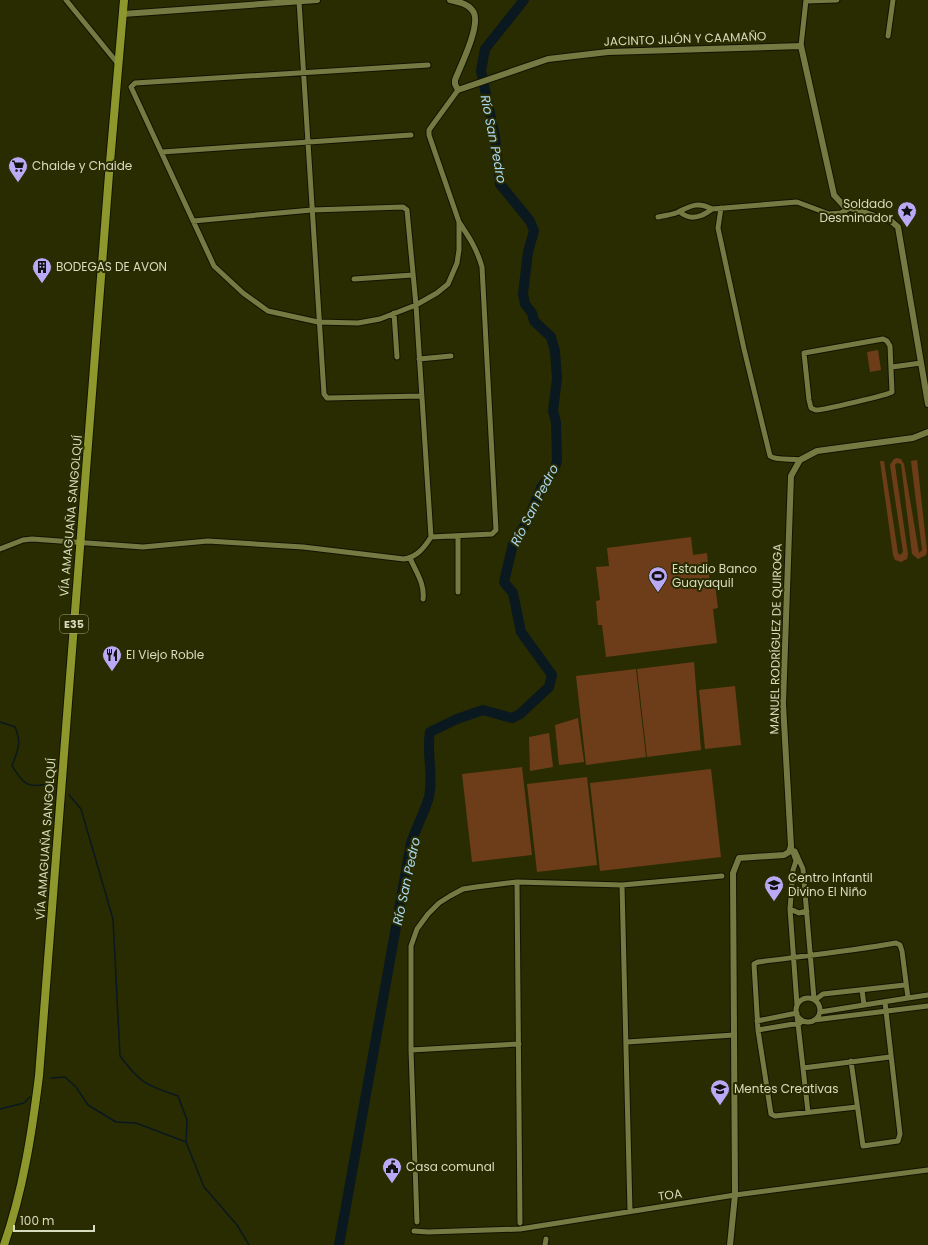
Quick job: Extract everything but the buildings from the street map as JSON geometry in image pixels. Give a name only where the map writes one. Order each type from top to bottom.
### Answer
[{"type":"highway","name":"VÍA AMAGUAÑA SANGOLQUÍ","points":[[4,1245],[10,1227],[23,1171],[39,1076],[109,174],[120,66],[124,0]]},
{"type":"street","points":[[66,0],[120,66]]},
{"type":"street","points":[[123,14],[317,0]]},
{"type":"street","points":[[431,537],[492,534],[496,530],[482,267],[479,254],[459,222],[429,135],[429,130],[461,89],[455,84],[455,80],[476,24],[474,12],[464,4],[450,0]]},
{"type":"street","points":[[837,0],[806,1],[801,46],[832,191],[839,202],[850,208],[892,221],[898,227],[928,404]]},
{"type":"street","points":[[888,36],[893,0]]},
{"type":"street","points":[[298,1],[304,72],[318,322],[325,396],[327,398],[422,396]]},
{"type":"street","name":"JACINTO JIJÓN Y CAAMAÑO","points":[[461,89],[548,59],[608,52],[801,46]]},
{"type":"street","points":[[428,65],[135,83],[132,84],[131,90],[162,152],[192,221],[214,266],[243,293],[268,311],[275,314],[318,322],[358,323],[380,319],[416,305],[437,293],[448,284],[454,273],[459,250],[459,222]]},
{"type":"street","points":[[162,152],[411,135]]},
{"type":"street","points":[[680,212],[685,216],[692,218],[712,209],[797,202],[829,214],[841,213],[850,208]]},
{"type":"street","points":[[658,217],[680,212],[685,207],[700,204],[712,209]]},
{"type":"street","points":[[0,549],[23,540],[143,547],[208,541],[292,546],[404,559],[410,558],[426,546],[431,537],[414,275],[409,215],[407,210],[403,207],[312,210],[192,221]]},
{"type":"street","points":[[721,208],[718,228],[744,349],[770,456],[775,459],[791,458],[800,460],[817,451],[913,438],[928,432]]},
{"type":"street","points":[[354,279],[414,275]]},
{"type":"street","points":[[394,313],[397,357]]},
{"type":"street","points":[[883,339],[887,341],[890,346],[892,367],[892,392],[890,394],[826,409],[817,410],[811,408],[808,400],[803,356],[806,351],[883,339]]},
{"type":"street","points":[[420,358],[451,356]]},
{"type":"street","points":[[892,367],[921,363]]},
{"type":"street","name":"MANUEL RODRÍGUEZ DE QUIROGA","points":[[791,846],[783,704],[791,476],[800,460]]},
{"type":"street","points":[[458,536],[458,592]]},
{"type":"street","points":[[410,558],[422,584],[424,592],[423,599]]},
{"type":"street","points":[[791,846],[796,861],[793,870],[790,909],[792,956],[808,1112]]},
{"type":"street","points":[[791,846],[800,859],[803,869],[815,1000],[819,1006],[820,1012]]},
{"type":"street","points":[[730,1245],[735,1195],[733,873],[734,867],[739,858],[784,855],[789,852],[791,846]]},
{"type":"street","points":[[416,1222],[411,1050],[411,946],[417,929],[438,903],[463,889],[517,882],[622,885],[722,876]]},
{"type":"street","points":[[517,882],[520,1223]]},
{"type":"street","points":[[622,885],[630,1211]]},
{"type":"street","points":[[790,909],[799,913],[807,911]]},
{"type":"street","points":[[857,1107],[775,1116],[771,1114],[758,1030],[754,964],[792,956],[811,956],[896,943],[899,944],[908,998]]},
{"type":"street","points":[[797,1006],[804,999],[815,1000],[823,994],[905,985]]},
{"type":"street","points":[[862,990],[864,1005]]},
{"type":"street","points":[[814,1020],[820,1012],[928,995]]},
{"type":"street","points":[[920,996],[921,1007]]},
{"type":"street","points":[[852,1061],[863,1146],[898,1141],[900,1134],[884,1002]]},
{"type":"street","points":[[758,1030],[798,1024],[806,1021],[928,1006]]},
{"type":"street","points":[[757,1020],[797,1014],[806,1021]]},
{"type":"street","points":[[627,1042],[734,1035]]},
{"type":"street","points":[[411,1050],[519,1044]]},
{"type":"street","points":[[803,1068],[890,1057]]},
{"type":"street","name":"TOA","points":[[414,1230],[428,1232],[520,1229],[735,1195],[928,1170]]},
{"type":"street","points":[[545,1245],[546,1239]]},
{"type":"shaded area","points":[[878,350],[881,370],[870,372],[867,352]]},
{"type":"shaded area","points":[[896,458],[901,459],[904,464],[919,553],[922,550],[911,461],[917,460],[927,551],[926,555],[918,559],[912,554],[901,464],[897,463],[895,465],[908,554],[907,559],[901,562],[895,560],[893,555],[880,461],[884,461],[898,553],[900,555],[903,552],[890,465]]},
{"type":"shaded area","name":"Estadio Banco Guayaquil","points":[[691,537],[693,555],[707,553],[710,584],[715,584],[718,608],[713,609],[717,643],[606,657],[602,625],[598,625],[596,601],[600,600],[596,567],[609,566],[607,548]]},
{"type":"shaded area","points":[[694,662],[701,750],[647,757],[637,669]]},
{"type":"shaded area","points":[[636,669],[646,757],[586,765],[576,676]]},
{"type":"shaded area","points":[[735,686],[741,745],[705,749],[699,690]]},
{"type":"shaded area","points":[[578,718],[584,762],[559,765],[555,725]]},
{"type":"shaded area","points":[[549,733],[553,767],[530,771],[529,737]]},
{"type":"shaded area","points":[[522,767],[532,855],[472,862],[462,774]]},
{"type":"shaded area","points":[[711,769],[721,857],[600,871],[590,783]]},
{"type":"shaded area","points":[[587,777],[597,865],[537,872],[527,784]]},
{"type":"waterway","name":"Río San Pedro","points":[[339,1245],[411,843],[429,797],[431,781],[429,748],[430,732],[457,719],[483,710],[512,718],[520,714],[549,687],[552,675],[521,632],[513,593],[504,582],[513,544],[528,520],[541,488],[554,470],[557,461],[556,422],[553,411],[557,379],[555,351],[551,337],[534,321],[532,313],[525,304],[523,294],[528,252],[534,231],[530,221],[500,184],[495,137],[481,71],[485,49],[524,0]]},
{"type":"waterway","points":[[0,722],[15,727],[19,742],[12,766],[20,778],[27,784],[37,786],[51,783]]},
{"type":"waterway","points":[[69,795],[81,809],[113,919],[120,1056],[133,1073],[139,1078],[151,1086],[178,1096],[187,1120],[186,1142],[204,1187],[237,1225],[249,1245]]},
{"type":"waterway","points":[[51,1078],[65,1077],[76,1087],[88,1105],[116,1122],[136,1123],[186,1142]]},
{"type":"waterway","points":[[0,1109],[24,1103],[30,1097]]},
{"type":"place","name":"Chaide y Chaide","points":[[18,183]]},
{"type":"place","name":"Soldado Desminador","points":[[907,228]]},
{"type":"place","name":"BODEGAS DE AVON","points":[[42,284]]},
{"type":"place","name":"Estadio Banco Guayaquil","points":[[658,593]]},
{"type":"place","name":"El Viejo Roble","points":[[112,672]]},
{"type":"place","name":"Centro Infantil Divino El Niño","points":[[774,902]]},
{"type":"place","name":"Mentes Creativas","points":[[720,1106]]},
{"type":"place","name":"Casa comunal","points":[[392,1184]]}]
